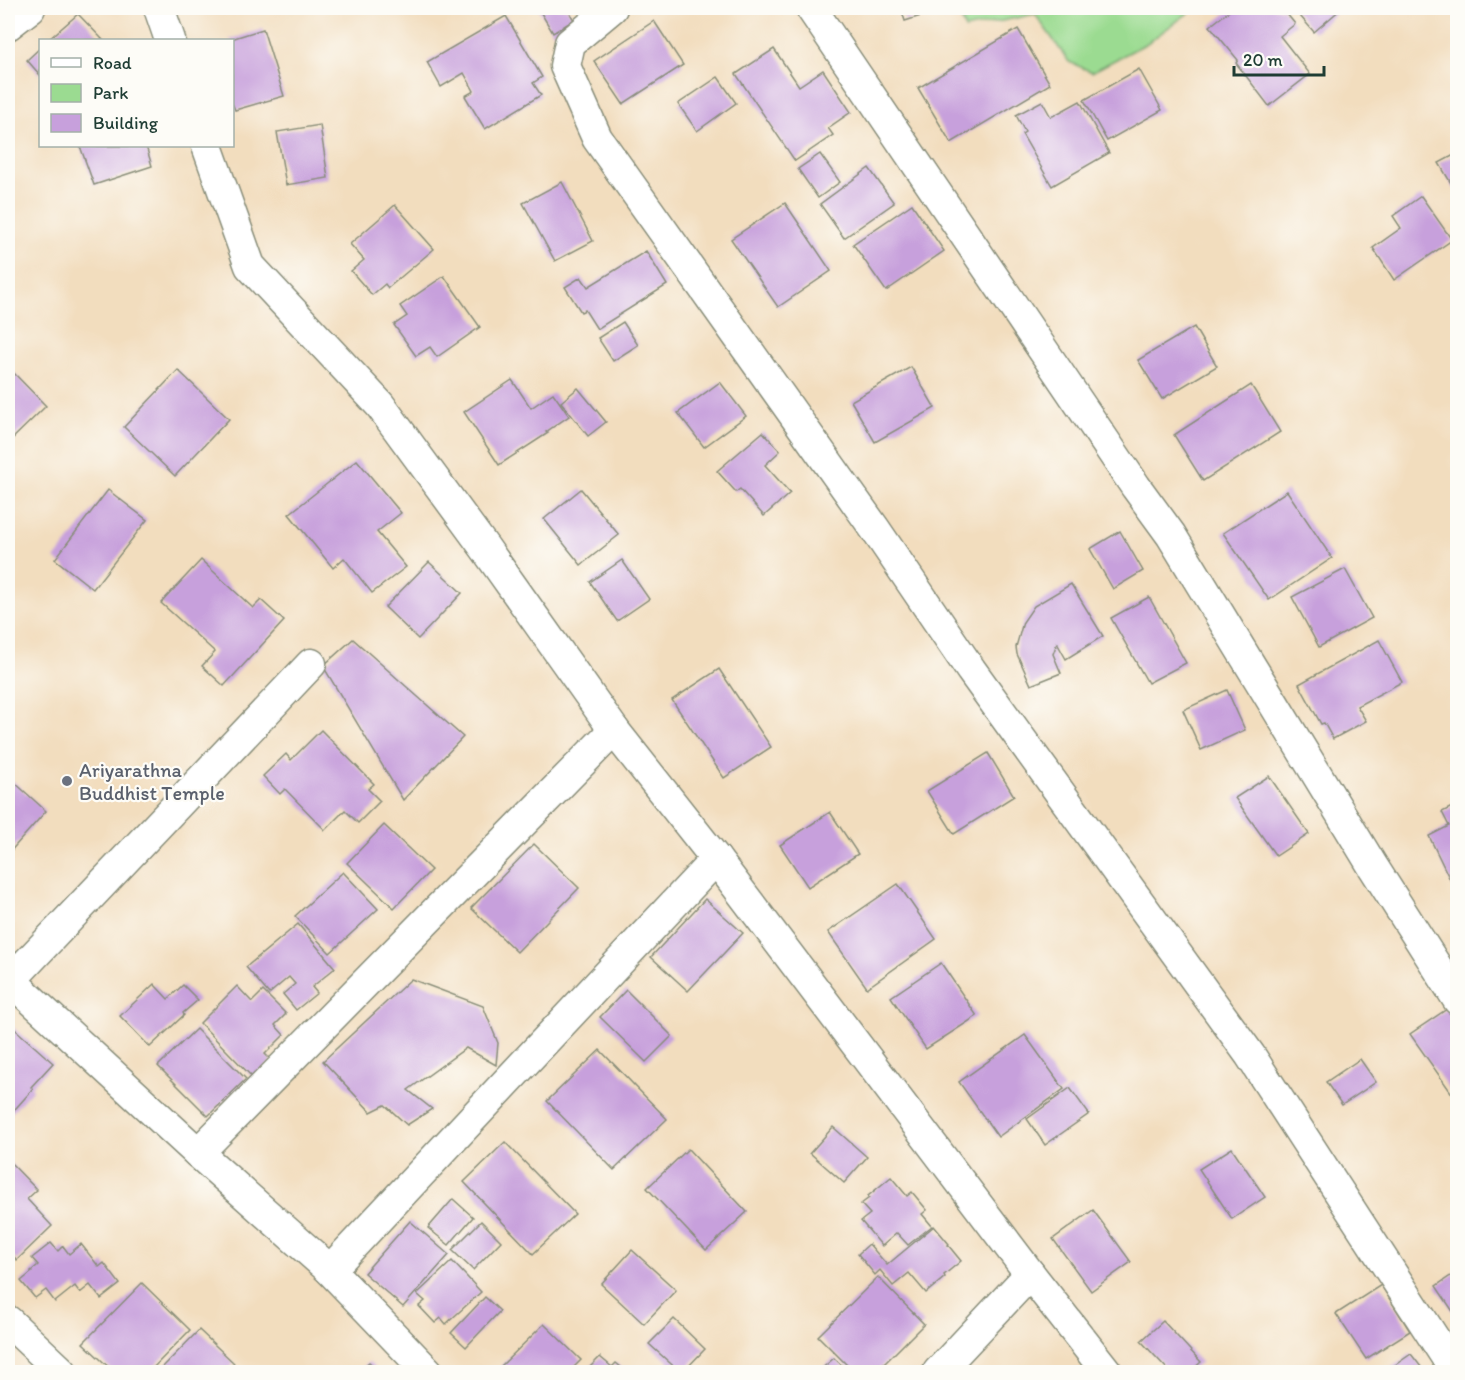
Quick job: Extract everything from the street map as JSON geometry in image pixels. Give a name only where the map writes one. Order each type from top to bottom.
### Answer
[{"type":"street","points":[[8,25],[30,8]]},
{"type":"street","points":[[159,8],[170,39]]},
{"type":"street","points":[[612,8],[570,43],[566,66],[597,138],[978,679],[1250,1055],[1456,1372]]},
{"type":"street","points":[[811,8],[1136,487],[1171,535],[1372,865],[1458,1000]]},
{"type":"street","points":[[207,147],[250,266],[380,405],[614,730],[716,859],[1030,1274],[1107,1372]]},
{"type":"street","points":[[311,664],[9,980],[330,1270],[428,1372]]},
{"type":"street","points":[[198,1153],[614,730]]},
{"type":"street","points":[[330,1270],[716,859]]},
{"type":"street","points":[[938,1372],[1030,1274]]},
{"type":"street","points":[[8,1321],[62,1372]]},
{"type":"green space","points":[[957,8],[1195,8],[1147,43],[1092,72],[1069,62],[1035,14],[965,29]]},
{"type":"building","points":[[538,8],[567,8],[574,20],[553,33]]},
{"type":"building","points":[[901,8],[922,8],[924,15],[905,21]]},
{"type":"building","points":[[1233,8],[1282,8],[1295,24],[1280,36],[1310,74],[1269,106],[1236,63],[1238,60],[1210,26]]},
{"type":"building","points":[[1293,8],[1342,8],[1314,32]]},
{"type":"building","points":[[78,14],[102,39],[49,39]]},
{"type":"building","points":[[506,16],[542,77],[533,83],[541,95],[485,129],[465,96],[474,91],[464,73],[441,87],[427,62]]},
{"type":"building","points":[[654,21],[683,65],[623,104],[594,61]]},
{"type":"building","points":[[263,29],[284,96],[235,110],[234,39],[231,39]]},
{"type":"building","points":[[1018,29],[1050,84],[951,143],[918,88]]},
{"type":"building","points":[[39,49],[39,74],[27,60]]},
{"type":"building","points":[[774,49],[799,86],[823,70],[851,112],[828,128],[833,135],[795,161],[736,74]]},
{"type":"building","points":[[1139,69],[1162,110],[1107,141],[1084,100]]},
{"type":"building","points":[[718,77],[736,103],[697,131],[678,104]]},
{"type":"building","points":[[1042,101],[1051,117],[1080,101],[1109,153],[1052,186],[1022,134],[1025,132],[1016,115]]},
{"type":"building","points":[[320,125],[328,178],[286,185],[277,132]]},
{"type":"building","points":[[80,147],[146,147],[152,166],[94,185]]},
{"type":"building","points":[[1458,153],[1458,195],[1439,163]]},
{"type":"building","points":[[820,154],[840,182],[818,198],[798,169]]},
{"type":"building","points":[[869,168],[894,203],[844,238],[820,204]]},
{"type":"building","points":[[562,182],[593,241],[555,261],[523,203]]},
{"type":"building","points":[[1421,196],[1452,240],[1394,280],[1373,248],[1401,228],[1393,216]]},
{"type":"building","points":[[785,203],[831,271],[778,307],[731,239]]},
{"type":"building","points":[[912,204],[944,251],[886,291],[853,244]]},
{"type":"building","points":[[395,205],[434,249],[388,288],[385,284],[372,295],[351,271],[364,260],[350,244]]},
{"type":"building","points":[[646,251],[667,285],[597,329],[585,310],[581,312],[565,287],[581,277],[588,287]]},
{"type":"building","points":[[444,276],[480,327],[437,357],[430,347],[416,356],[394,325],[407,316],[400,306]]},
{"type":"building","points":[[623,322],[638,345],[613,361],[598,338]]},
{"type":"building","points":[[1194,327],[1217,366],[1162,399],[1138,360]]},
{"type":"building","points":[[911,367],[935,408],[875,442],[851,401]]},
{"type":"building","points":[[8,369],[46,406],[8,443]]},
{"type":"building","points":[[178,370],[229,419],[175,476],[124,427]]},
{"type":"building","points":[[512,380],[531,408],[553,393],[569,416],[546,432],[548,433],[499,465],[464,412]]},
{"type":"building","points":[[720,382],[746,416],[704,447],[678,413]]},
{"type":"building","points":[[1251,385],[1280,432],[1203,481],[1174,435]]},
{"type":"building","points":[[578,388],[606,422],[588,436],[561,402]]},
{"type":"building","points":[[763,432],[780,451],[765,465],[790,493],[764,516],[740,489],[736,492],[717,471]]},
{"type":"building","points":[[357,460],[401,513],[377,532],[406,567],[372,593],[344,558],[333,568],[289,514]]},
{"type":"building","points":[[581,489],[619,535],[581,565],[544,519]]},
{"type":"building","points":[[108,490],[147,520],[93,589],[55,559]]},
{"type":"building","points":[[1287,491],[1332,558],[1269,600],[1223,533]]},
{"type":"building","points":[[1120,531],[1143,571],[1113,589],[1090,549]]},
{"type":"building","points":[[201,560],[253,608],[261,600],[284,621],[224,686],[202,666],[215,652],[161,603]]},
{"type":"building","points":[[622,560],[649,599],[617,621],[590,582]]},
{"type":"building","points":[[429,562],[462,593],[418,639],[385,607]]},
{"type":"building","points":[[1345,569],[1372,618],[1319,647],[1292,597]]},
{"type":"building","points":[[1071,584],[1103,636],[1066,659],[1057,643],[1053,654],[1061,673],[1031,685],[1016,647],[1023,622],[1034,606]]},
{"type":"building","points":[[1149,597],[1186,663],[1148,683],[1111,618]]},
{"type":"building","points":[[353,639],[463,737],[403,800],[323,666]]},
{"type":"building","points":[[1379,640],[1402,682],[1357,706],[1366,721],[1333,739],[1324,723],[1321,724],[1299,684]]},
{"type":"building","points":[[719,669],[771,747],[724,778],[672,700]]},
{"type":"building","points":[[1227,690],[1245,730],[1201,750],[1183,710]]},
{"type":"building","points":[[321,730],[374,784],[368,789],[380,801],[358,823],[345,810],[325,830],[285,789],[280,794],[263,776],[286,754],[291,760]]},
{"type":"building","points":[[988,753],[1014,796],[954,834],[927,791]]},
{"type":"building","points":[[1269,776],[1309,834],[1276,856],[1235,798]]},
{"type":"building","points":[[13,781],[46,811],[8,854],[8,788]]},
{"type":"building","points":[[1458,804],[1458,888],[1455,890],[1429,836],[1449,826],[1442,812]]},
{"type":"building","points":[[830,812],[858,854],[808,887],[780,845]]},
{"type":"building","points":[[384,825],[431,870],[394,908],[347,863]]},
{"type":"building","points":[[534,844],[579,888],[517,952],[471,908]]},
{"type":"building","points":[[343,872],[378,909],[330,953],[295,916]]},
{"type":"building","points":[[898,884],[936,939],[867,988],[828,932]]},
{"type":"building","points":[[705,899],[743,933],[688,991],[651,957]]},
{"type":"building","points":[[298,924],[335,968],[312,987],[317,993],[296,1010],[283,994],[295,984],[289,977],[269,994],[246,967]]},
{"type":"building","points":[[941,963],[977,1016],[926,1049],[891,997]]},
{"type":"building","points":[[411,979],[483,1006],[498,1043],[496,1065],[466,1048],[408,1090],[432,1109],[407,1125],[385,1105],[371,1112],[323,1061]]},
{"type":"building","points":[[154,984],[168,999],[183,985],[198,1000],[150,1047],[120,1016]]},
{"type":"building","points":[[237,986],[252,1002],[263,991],[286,1014],[275,1025],[284,1035],[265,1054],[272,1061],[254,1079],[200,1023]]},
{"type":"building","points":[[626,990],[672,1036],[646,1062],[600,1017]]},
{"type":"building","points":[[1450,1007],[1458,1017],[1458,1096],[1455,1098],[1410,1034]]},
{"type":"building","points":[[8,1023],[53,1063],[8,1117]]},
{"type":"building","points":[[196,1029],[246,1079],[208,1116],[158,1066]]},
{"type":"building","points":[[1025,1035],[1064,1089],[998,1137],[959,1082]]},
{"type":"building","points":[[600,1050],[667,1119],[614,1170],[547,1101]]},
{"type":"building","points":[[1360,1059],[1376,1082],[1342,1105],[1326,1082]]},
{"type":"building","points":[[1070,1088],[1089,1114],[1045,1145],[1027,1119]]},
{"type":"building","points":[[833,1127],[867,1157],[844,1183],[810,1153]]},
{"type":"building","points":[[505,1142],[575,1214],[533,1254],[464,1182]]},
{"type":"building","points":[[1232,1148],[1265,1197],[1232,1219],[1199,1169]]},
{"type":"building","points":[[688,1149],[747,1212],[706,1250],[647,1188]]},
{"type":"building","points":[[8,1160],[37,1190],[27,1199],[52,1226],[17,1260],[12,1255],[8,1259]]},
{"type":"building","points":[[891,1177],[907,1196],[912,1192],[927,1210],[922,1214],[932,1226],[908,1245],[897,1233],[882,1246],[861,1221],[870,1214],[861,1204]]},
{"type":"building","points":[[453,1199],[473,1217],[449,1245],[428,1228]]},
{"type":"building","points":[[1093,1210],[1131,1262],[1091,1291],[1053,1239]]},
{"type":"building","points":[[410,1221],[449,1255],[403,1307],[364,1273]]},
{"type":"building","points":[[481,1221],[501,1241],[473,1270],[452,1250]]},
{"type":"building","points":[[934,1226],[961,1261],[926,1293],[909,1273],[893,1286],[880,1270],[875,1275],[858,1254],[869,1244],[887,1265]]},
{"type":"building","points":[[51,1243],[58,1251],[63,1246],[69,1254],[81,1244],[99,1267],[104,1263],[120,1284],[101,1299],[90,1285],[80,1293],[75,1286],[55,1302],[46,1290],[35,1298],[21,1281],[38,1265],[32,1258]]},
{"type":"building","points":[[632,1250],[676,1290],[644,1324],[601,1284]]},
{"type":"building","points":[[452,1261],[481,1292],[446,1324],[441,1318],[435,1323],[419,1306],[425,1301],[417,1294]]},
{"type":"building","points":[[1458,1271],[1458,1319],[1436,1286]]},
{"type":"building","points":[[878,1277],[924,1324],[876,1372],[854,1372],[818,1336]]},
{"type":"building","points":[[142,1283],[190,1330],[149,1372],[114,1372],[83,1343]]},
{"type":"building","points":[[1381,1285],[1410,1331],[1366,1359],[1336,1314]]},
{"type":"building","points":[[485,1297],[500,1311],[466,1347],[451,1333]]},
{"type":"building","points":[[674,1319],[705,1349],[683,1372],[680,1372],[649,1344]]},
{"type":"building","points":[[1163,1321],[1201,1362],[1190,1372],[1170,1372],[1141,1341]]},
{"type":"building","points":[[544,1324],[581,1360],[569,1372],[507,1372],[501,1366]]},
{"type":"building","points":[[199,1330],[234,1363],[228,1370],[231,1372],[158,1372]]},
{"type":"building","points":[[1411,1354],[1425,1372],[1385,1372]]},
{"type":"building","points":[[600,1357],[612,1367],[616,1363],[627,1372],[585,1372]]},
{"type":"building","points":[[834,1358],[849,1372],[818,1372]]},
{"type":"building","points":[[369,1362],[380,1372],[358,1372]]},
{"type":"place","name":"Ariyarathna Buddhist Temple","points":[[67,781]]}]
